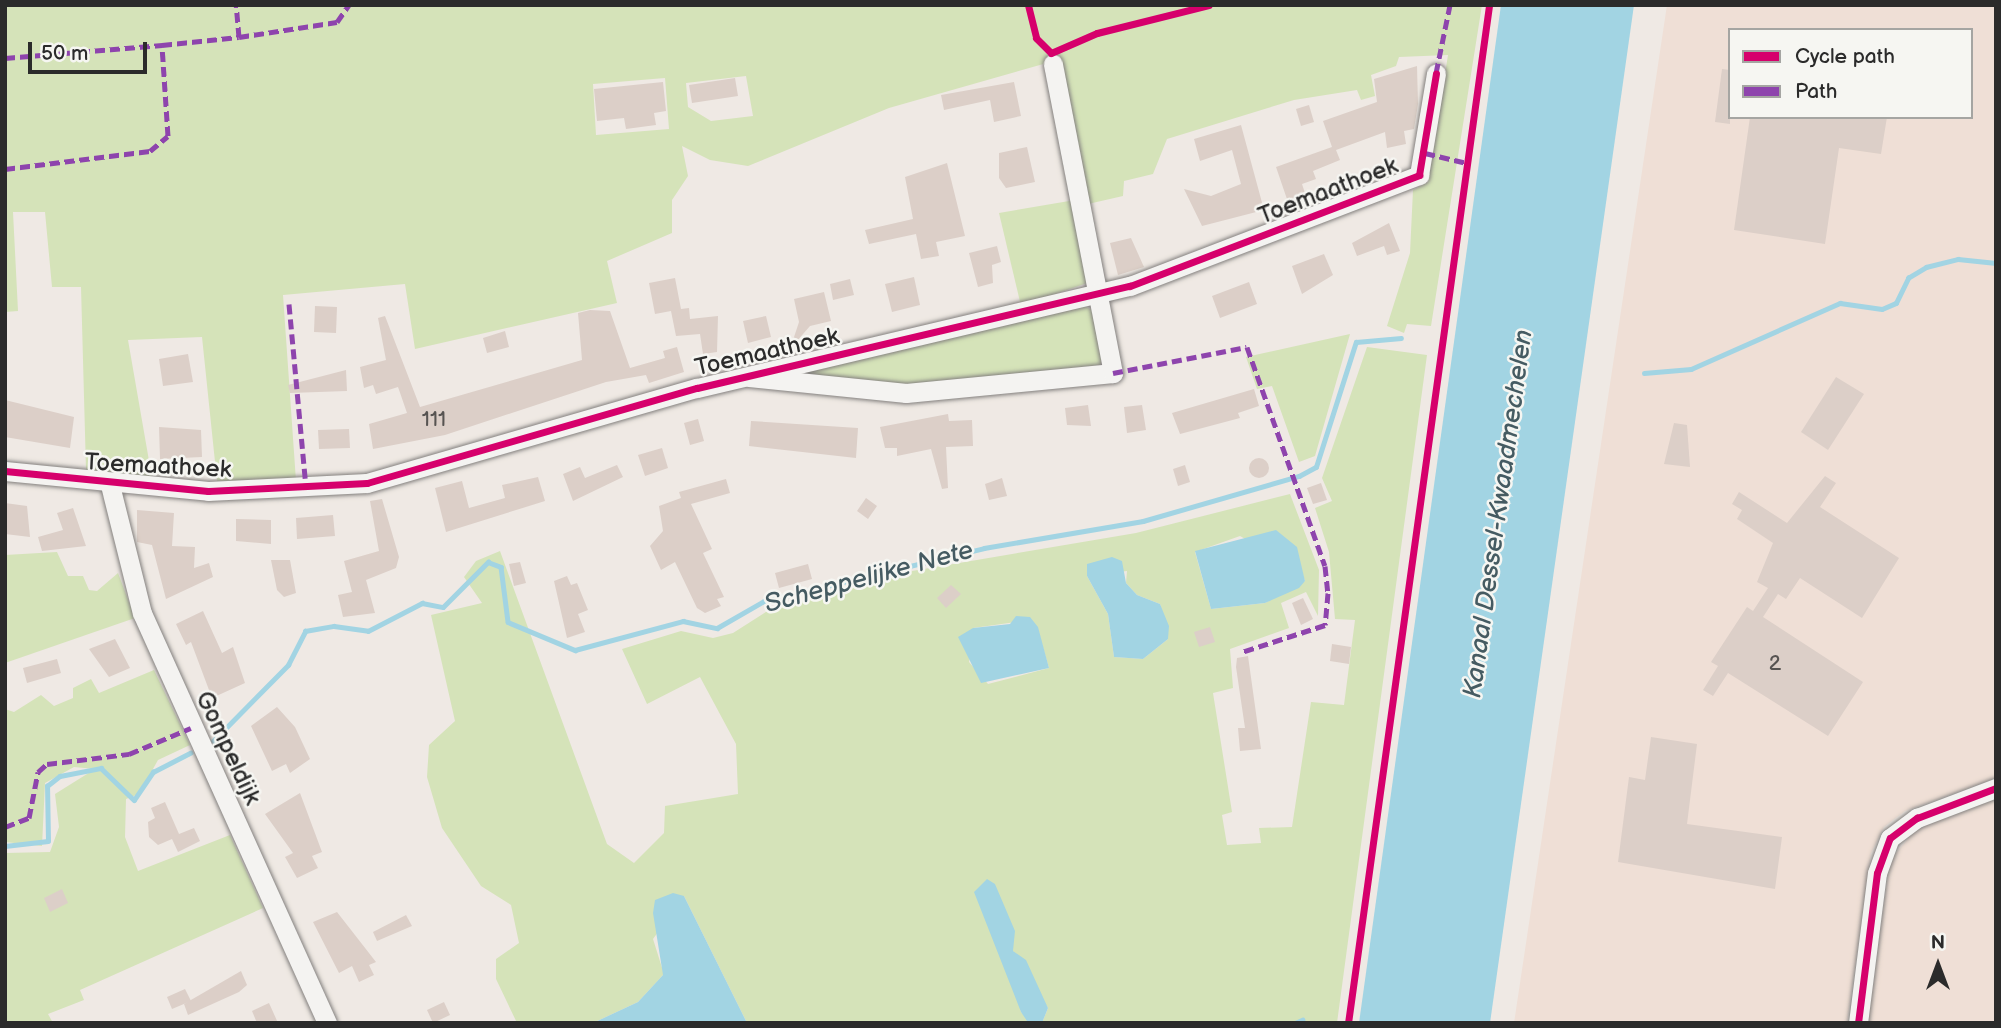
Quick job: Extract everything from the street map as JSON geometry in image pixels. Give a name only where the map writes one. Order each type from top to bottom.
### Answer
[{"type":"street","name":"Toemaathoek","points":[[746,376],[906,393],[1113,373],[1053,64]]},
{"type":"street","name":"Toemaathoek","points":[[5,471],[110,485],[208,491],[367,483],[746,376],[1099,295],[1419,176],[1436,73]]},
{"type":"street","name":"Gompeldijk","points":[[110,485],[142,613],[327,1023]]},
{"type":"street","points":[[1857,1023],[1877,873],[1890,838],[1917,818],[1996,788]]},
{"type":"shaded area","points":[[1667,5],[1996,5],[1996,778],[1905,811],[1884,827],[1871,853],[1847,1023],[1514,1023]]},
{"type":"shaded area","points":[[1996,798],[1996,1023],[1868,1023],[1890,860],[1918,827]]},
{"type":"green space","points":[[5,5],[1482,5],[1431,326],[1407,324],[1404,333],[1387,326],[1410,253],[1413,190],[1428,182],[1448,55],[1399,57],[1396,66],[1371,75],[1375,96],[1361,100],[1357,90],[1294,100],[1167,139],[1153,174],[1124,181],[1123,196],[1088,204],[1061,59],[889,108],[748,166],[710,160],[682,146],[688,176],[672,200],[672,233],[607,261],[617,303],[415,349],[405,284],[283,295],[296,481],[217,481],[202,337],[128,340],[152,478],[86,470],[81,287],[52,287],[45,212],[13,212],[18,311],[5,312]],"holes":[[[746,76],[753,116],[711,121],[688,107],[686,83]],[[665,78],[669,129],[596,135],[593,84]]]},
{"type":"green space","points":[[1075,200],[1090,282],[1021,306],[999,213]]},
{"type":"green space","points":[[1084,306],[1096,312],[1105,354],[1100,365],[906,388],[797,372]]},
{"type":"green space","points":[[1350,334],[1315,456],[1299,462],[1272,386],[1257,389],[1246,357]]},
{"type":"green space","points":[[1367,347],[1427,355],[1337,1023],[1042,1023],[1048,1008],[1013,951],[995,884],[1021,1012],[1033,1023],[747,1023],[684,896],[653,939],[664,974],[638,1002],[593,1023],[517,1023],[496,979],[496,959],[519,943],[511,905],[481,886],[442,828],[427,777],[429,745],[455,721],[431,615],[482,603],[464,577],[476,561],[500,551],[607,844],[634,863],[664,833],[665,806],[738,794],[736,744],[700,677],[647,704],[622,649],[681,631],[713,638],[733,633],[769,610],[912,571],[1136,533],[1290,494],[1319,570],[1318,616],[1306,592],[1281,603],[1289,628],[1230,649],[1233,688],[1213,693],[1232,812],[1222,815],[1227,845],[1261,843],[1259,828],[1292,827],[1311,702],[1344,705],[1355,620],[1335,619],[1329,552],[1315,508],[1332,501],[1322,478]],"holes":[[[1240,536],[1302,572],[1305,581],[1265,603],[1211,609],[1195,552]],[[1127,571],[1126,583],[1137,595],[1160,604],[1168,639],[1143,659],[1114,657],[1108,614],[1087,576]],[[1016,622],[1037,627],[1049,668],[988,684],[969,662],[973,628]]]},
{"type":"green space","points":[[57,552],[68,576],[83,576],[89,590],[97,591],[118,573],[135,618],[5,663],[5,555]]},
{"type":"green space","points":[[154,670],[190,745],[158,760],[139,794],[126,799],[125,837],[138,871],[230,835],[263,908],[80,990],[84,1000],[48,1014],[53,1023],[5,1023],[5,853],[50,852],[59,827],[55,794],[95,769],[74,767],[45,783],[42,846],[5,842],[5,709],[14,712],[41,695],[54,706],[73,698],[73,688],[91,679],[99,693]]},
{"type":"water","name":"Kanaal Dessel-Kwaadmechelen","points":[[1501,5],[1634,5],[1490,1023],[1359,1023]]},
{"type":"water","points":[[1276,530],[1297,547],[1305,581],[1299,588],[1265,603],[1211,609],[1195,551]]},
{"type":"water","points":[[1112,557],[1122,561],[1126,583],[1137,595],[1160,604],[1169,626],[1168,639],[1143,659],[1114,657],[1108,614],[1087,576],[1087,564]]},
{"type":"water","points":[[1016,616],[1030,617],[1038,627],[1049,668],[981,683],[958,637],[973,628],[1010,624]]},
{"type":"water","points":[[987,879],[995,884],[1015,931],[1013,951],[1026,960],[1048,1008],[1042,1023],[1027,1021],[1021,1012],[974,892]]},
{"type":"water","points":[[673,893],[684,896],[747,1023],[593,1023],[638,1002],[663,975],[653,913],[655,900]]},
{"type":"building","points":[[1417,66],[1418,104],[1414,129],[1404,131],[1406,144],[1387,148],[1385,132],[1336,150],[1340,160],[1313,171],[1316,179],[1302,184],[1307,199],[1289,205],[1276,167],[1332,147],[1323,121],[1377,102],[1374,79]]},
{"type":"building","points":[[1722,69],[1728,70],[1730,124],[1715,122]]},
{"type":"building","points":[[735,78],[738,96],[692,103],[689,85]]},
{"type":"building","points":[[663,82],[666,111],[654,113],[656,125],[626,129],[624,118],[597,121],[594,89]]},
{"type":"building","points":[[1014,82],[1021,116],[994,122],[990,100],[944,110],[941,95]]},
{"type":"building","points":[[1309,105],[1314,122],[1301,126],[1296,109]]},
{"type":"building","points":[[1750,119],[1887,119],[1881,154],[1839,148],[1825,244],[1734,230]]},
{"type":"building","points":[[1241,125],[1264,210],[1202,226],[1184,189],[1211,196],[1241,184],[1232,150],[1200,161],[1194,139]]},
{"type":"building","points":[[1027,147],[1035,182],[1006,188],[999,178],[999,153]]},
{"type":"building","points":[[947,163],[965,236],[936,242],[939,256],[921,259],[916,234],[869,244],[865,230],[913,219],[905,177]]},
{"type":"building","points":[[1389,223],[1400,251],[1387,255],[1384,246],[1357,256],[1352,243]]},
{"type":"building","points":[[1131,238],[1144,267],[1118,275],[1110,243]]},
{"type":"building","points":[[997,246],[1001,262],[992,265],[993,283],[978,287],[969,253]]},
{"type":"building","points":[[1324,254],[1333,275],[1302,294],[1292,266]]},
{"type":"building","points":[[914,277],[920,305],[892,312],[885,284]]},
{"type":"building","points":[[675,278],[681,309],[689,308],[690,319],[718,316],[717,352],[703,354],[700,334],[676,336],[671,311],[655,314],[649,283]]},
{"type":"building","points":[[850,279],[854,295],[833,300],[830,284]]},
{"type":"building","points":[[1249,282],[1257,304],[1220,318],[1212,296]]},
{"type":"building","points":[[824,292],[831,321],[810,326],[790,349],[799,322],[794,299]]},
{"type":"building","points":[[315,306],[337,307],[336,333],[314,332]]},
{"type":"building","points":[[590,310],[610,311],[630,368],[665,358],[663,351],[677,347],[684,372],[649,383],[646,375],[606,382],[445,435],[373,449],[369,424],[407,413],[398,387],[376,394],[373,385],[364,388],[360,367],[386,360],[378,318],[385,316],[420,407],[582,360],[578,313]]},
{"type":"building","points":[[766,316],[771,337],[748,343],[743,321]]},
{"type":"building","points":[[505,331],[509,347],[487,353],[483,338]]},
{"type":"building","points":[[188,354],[193,382],[163,386],[159,359]]},
{"type":"building","points":[[346,370],[347,391],[290,393],[288,385]]},
{"type":"building","points":[[1836,377],[1864,394],[1828,450],[1801,432]]},
{"type":"building","points":[[1254,389],[1259,406],[1238,413],[1240,418],[1180,434],[1172,413]]},
{"type":"building","points":[[5,400],[74,417],[70,448],[5,437]]},
{"type":"building","points":[[1088,405],[1091,426],[1067,425],[1065,408]]},
{"type":"building","points":[[1142,405],[1146,430],[1127,433],[1124,407]]},
{"type":"building","points":[[948,414],[949,421],[972,420],[973,446],[946,447],[948,488],[942,489],[931,449],[897,456],[897,448],[885,448],[880,427]]},
{"type":"building","points":[[698,419],[704,441],[690,445],[684,423]]},
{"type":"building","points":[[751,421],[858,428],[856,458],[749,446]]},
{"type":"building","points":[[1674,423],[1687,425],[1690,467],[1664,464]]},
{"type":"building","points":[[159,427],[201,430],[202,457],[160,459]]},
{"type":"building","points":[[349,429],[350,448],[319,449],[318,430]]},
{"type":"building","points":[[662,448],[668,468],[645,476],[638,455]]},
{"type":"building","points":[[1259,458],[1266,461],[1269,468],[1266,475],[1259,478],[1252,475],[1249,468],[1252,461]]},
{"type":"building","points":[[617,465],[623,477],[573,501],[563,474],[580,467],[585,478]]},
{"type":"building","points":[[1185,465],[1190,482],[1178,486],[1173,469]]},
{"type":"building","points":[[1825,476],[1836,483],[1820,507],[1899,558],[1862,618],[1800,578],[1786,599],[1778,594],[1763,617],[1863,682],[1828,736],[1728,673],[1713,696],[1703,690],[1718,666],[1711,662],[1747,607],[1753,611],[1768,588],[1757,582],[1773,543],[1737,519],[1742,510],[1732,504],[1739,492],[1787,523]]},
{"type":"building","points":[[538,477],[545,501],[446,532],[435,488],[462,481],[469,508],[505,498],[502,485]]},
{"type":"building","points":[[1002,478],[1007,496],[989,500],[985,484]]},
{"type":"building","points":[[726,479],[730,493],[691,504],[712,549],[703,553],[724,597],[717,599],[721,606],[705,613],[697,608],[675,562],[661,570],[650,546],[663,531],[659,506],[681,498],[679,492]]},
{"type":"building","points":[[1321,483],[1327,500],[1313,504],[1307,488]]},
{"type":"building","points":[[866,498],[877,506],[868,519],[857,511]]},
{"type":"building","points":[[382,499],[399,557],[396,568],[366,580],[375,613],[343,617],[338,595],[352,592],[344,561],[379,551],[370,501]]},
{"type":"building","points":[[5,503],[27,506],[30,537],[5,534]]},
{"type":"building","points":[[73,508],[86,546],[42,551],[38,537],[63,530],[57,513]]},
{"type":"building","points":[[137,510],[174,513],[172,546],[195,547],[194,568],[209,563],[213,577],[166,599],[152,545],[137,542]]},
{"type":"building","points":[[333,515],[335,536],[297,539],[296,518]]},
{"type":"building","points":[[236,519],[271,520],[271,544],[236,541]]},
{"type":"building","points":[[271,560],[290,560],[296,593],[284,597],[277,590]]},
{"type":"building","points":[[520,562],[526,583],[514,586],[509,564]]},
{"type":"building","points":[[808,564],[812,579],[779,588],[775,573]]},
{"type":"building","points":[[567,576],[571,585],[577,583],[588,610],[578,614],[585,632],[567,638],[554,581]]},
{"type":"building","points":[[951,585],[961,594],[946,608],[937,598]]},
{"type":"building","points":[[1303,598],[1313,619],[1301,625],[1292,603]]},
{"type":"building","points":[[203,611],[222,653],[233,647],[245,683],[212,698],[191,642],[186,645],[176,624]]},
{"type":"building","points":[[1210,627],[1215,642],[1199,647],[1194,632]]},
{"type":"building","points":[[115,639],[130,668],[109,677],[89,649]]},
{"type":"building","points":[[1332,644],[1351,647],[1349,664],[1330,661]]},
{"type":"building","points":[[1248,656],[1261,749],[1240,751],[1238,728],[1245,728],[1236,667],[1237,658]]},
{"type":"building","points":[[57,659],[61,673],[27,683],[23,668]]},
{"type":"building","points":[[277,707],[295,727],[310,759],[290,773],[286,764],[272,771],[251,726]]},
{"type":"building","points":[[1651,737],[1697,744],[1687,824],[1782,837],[1775,889],[1618,862],[1629,777],[1645,780]]},
{"type":"building","points":[[300,793],[322,852],[312,856],[318,868],[297,878],[285,857],[293,853],[265,814]]},
{"type":"building","points":[[165,802],[179,834],[194,828],[200,841],[178,852],[172,839],[158,845],[149,837],[148,822],[155,818],[151,808]]},
{"type":"building","points":[[62,889],[68,903],[50,912],[44,898]]},
{"type":"building","points":[[337,912],[376,962],[369,965],[374,975],[359,982],[352,966],[339,973],[313,922]]},
{"type":"building","points":[[406,915],[412,926],[377,941],[373,932]]},
{"type":"building","points":[[241,971],[247,985],[239,992],[188,1015],[184,1004]]},
{"type":"building","points":[[185,989],[191,1001],[172,1009],[167,997]]},
{"type":"building","points":[[444,1002],[450,1015],[433,1023],[427,1010]]},
{"type":"building","points":[[269,1003],[278,1023],[257,1023],[252,1011]]},
{"type":"waterway","name":"Scheppelijke Nete","points":[[1644,373],[1691,369],[1840,303],[1882,309],[1896,303],[1908,278],[1926,267],[1958,259],[1996,263]]},
{"type":"waterway","name":"Scheppelijke Nete","points":[[213,741],[288,665],[305,631],[334,626],[368,631],[422,603],[443,607],[488,562],[501,567],[508,622],[575,650],[683,621],[717,628],[764,601],[984,548],[1143,521],[1299,476],[1316,467],[1356,342],[1401,338]]},
{"type":"waterway","name":"Scheppelijke Nete","points":[[5,846],[48,841],[47,786],[60,776],[101,768],[134,800],[153,772],[190,753]]},
{"type":"waterway","points":[[1295,1023],[1302,1020]]},
{"type":"marked path","points":[[5,169],[150,151],[168,136],[162,45],[239,37],[236,5]]},
{"type":"marked path","points":[[239,37],[337,22],[349,5]]},
{"type":"marked path","points":[[1436,73],[1450,5]]},
{"type":"marked path","points":[[5,58],[162,45]]},
{"type":"marked path","points":[[1425,153],[1467,163]]},
{"type":"marked path","points":[[289,304],[306,488]]},
{"type":"marked path","points":[[1113,373],[1247,347],[1325,566],[1328,593],[1325,625],[1242,652]]},
{"type":"marked path","points":[[5,827],[29,818],[38,772],[47,764],[129,754],[191,728]]},
{"type":"cycle path","points":[[1028,5],[1036,38],[1051,53],[1097,33],[1209,5]]},
{"type":"cycle path","points":[[1348,1023],[1489,5]]},
{"type":"cycle path","points":[[5,471],[208,491],[367,483],[697,388],[1130,286],[1419,175],[1436,73]]},
{"type":"cycle path","points":[[1858,1023],[1877,873],[1890,838],[1917,818],[1996,788]]}]
